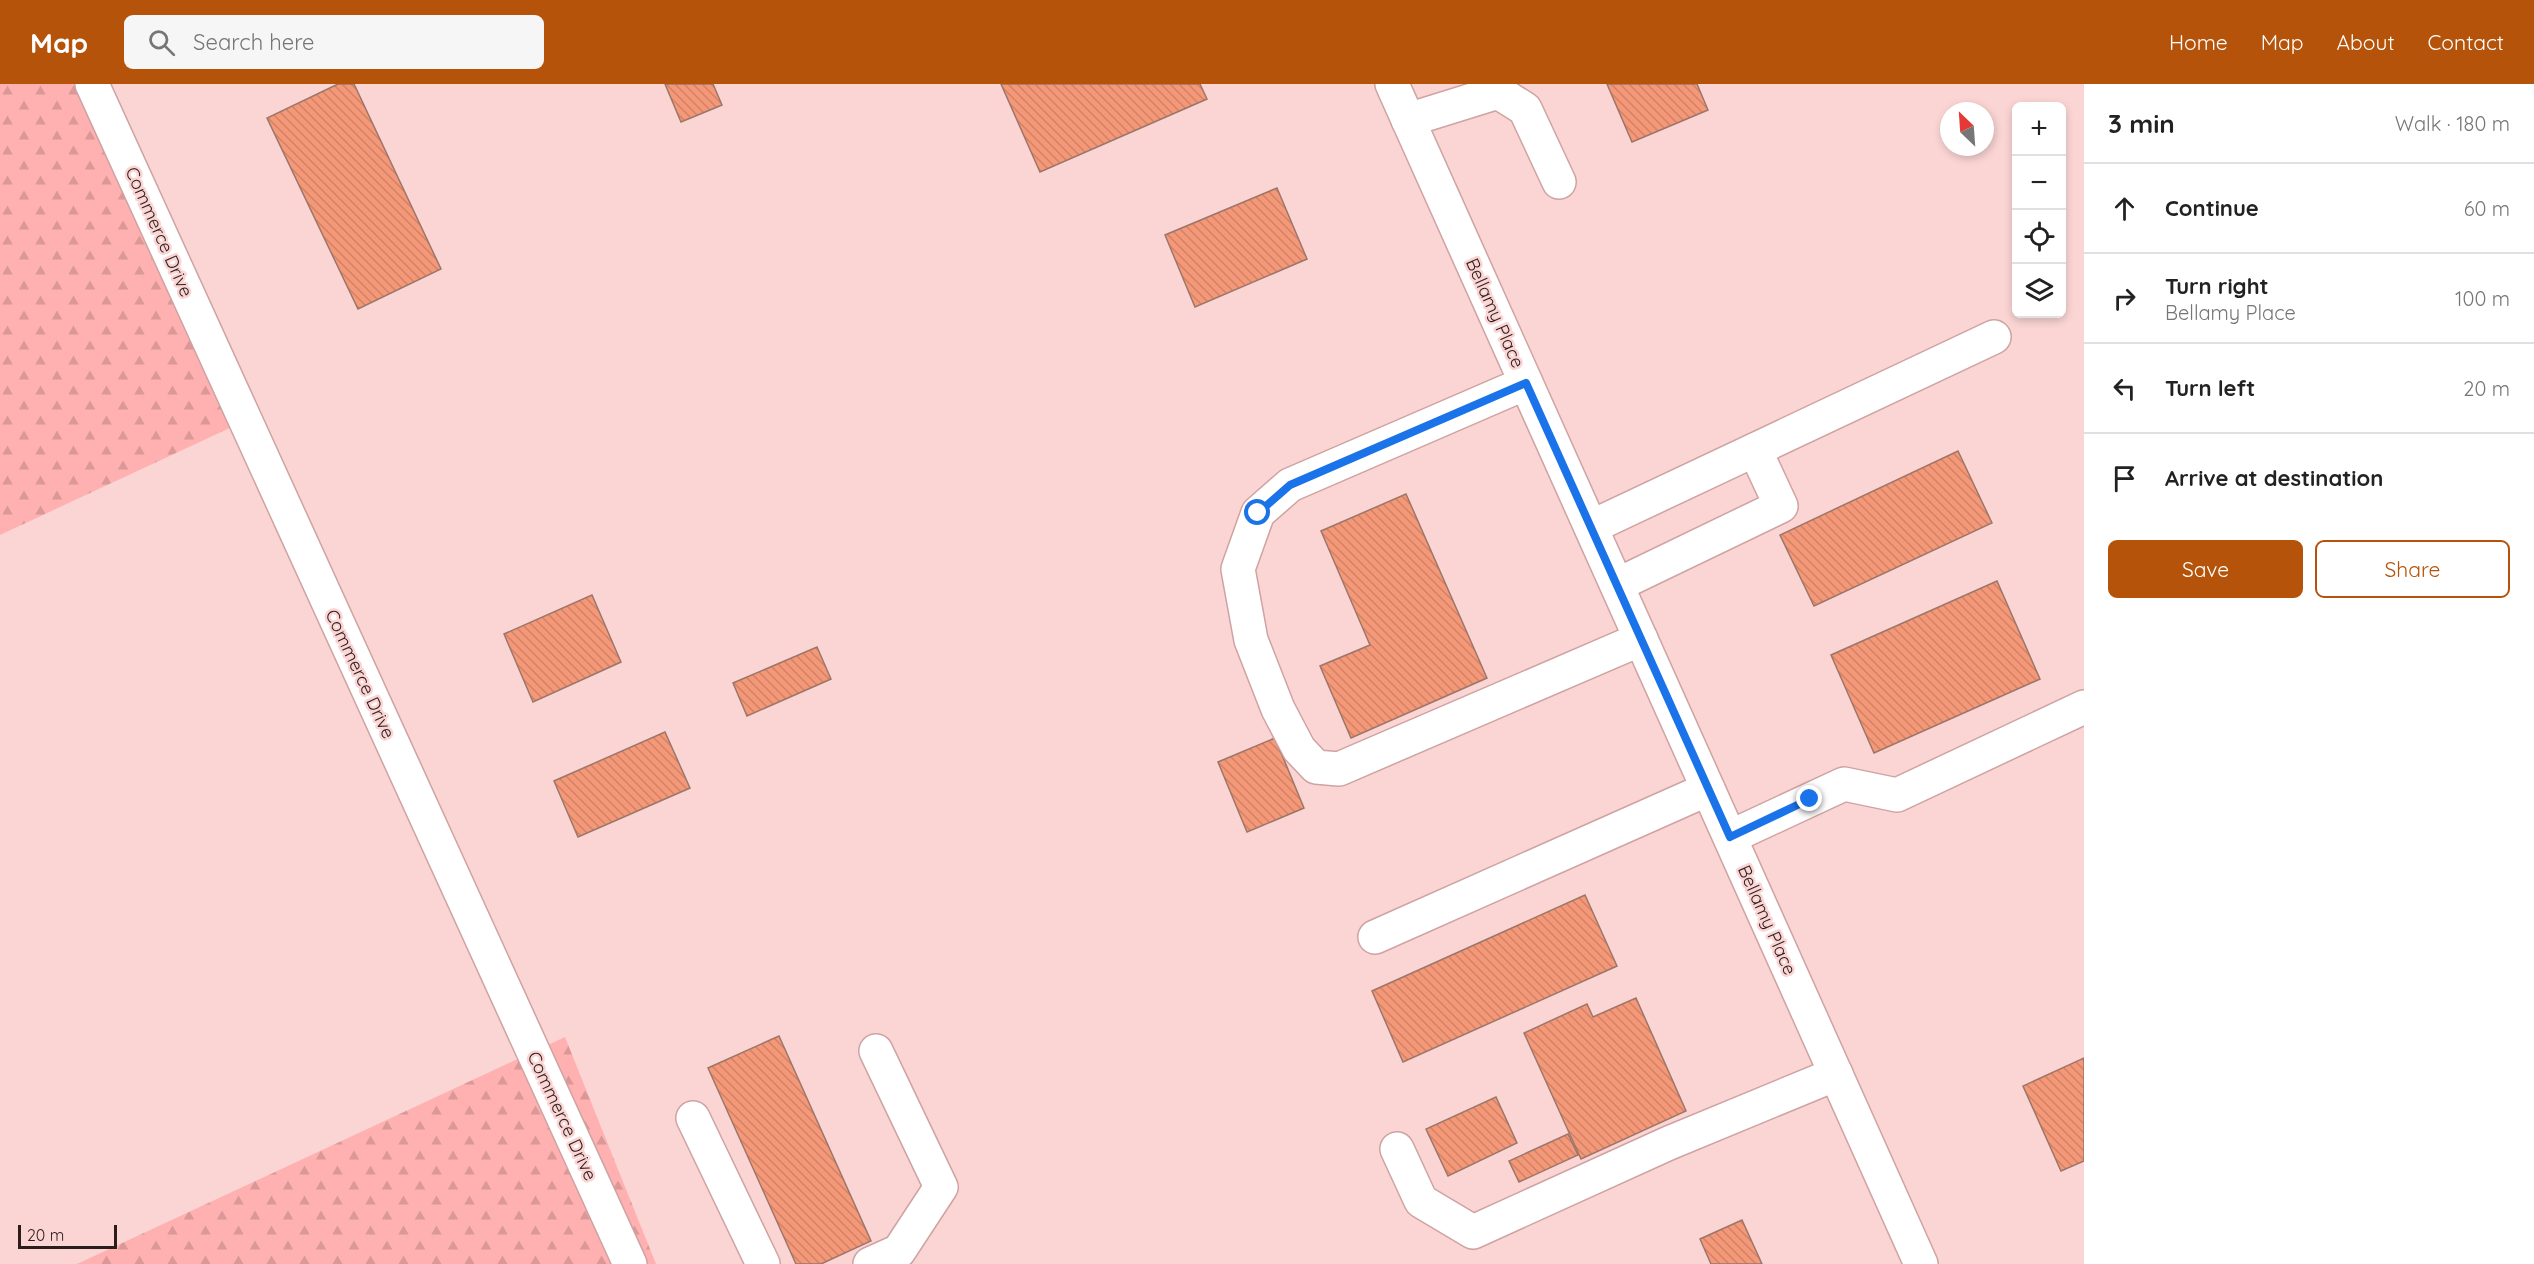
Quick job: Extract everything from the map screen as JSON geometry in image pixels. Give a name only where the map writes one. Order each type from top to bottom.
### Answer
[{"type":"street","name":"Commerce Drive","points":[[92,84],[630,1264]]},
{"type":"street","name":"Bellamy Place","points":[[1392,84],[1921,1264]]},
{"type":"street","points":[[1408,120],[1498,92],[1525,109],[1559,182]]},
{"type":"street","points":[[1591,527],[1994,337]]},
{"type":"street","points":[[1526,383],[1290,485],[1258,513],[1238,570],[1251,640],[1278,709],[1299,749],[1316,767],[1339,769],[1641,639]]},
{"type":"street","points":[[1617,585],[1781,506],[1755,450]]},
{"type":"street","points":[[1730,837],[1844,784],[1897,795],[2084,707]]},
{"type":"street","points":[[1375,937],[1708,789]]},
{"type":"street","points":[[870,1264],[899,1251],[941,1187],[876,1051]]},
{"type":"street","points":[[1396,1149],[1421,1201],[1473,1232],[1669,1143],[1836,1074]]},
{"type":"street","points":[[693,1118],[763,1264]]},
{"type":"green space","points":[[0,84],[87,84],[234,426],[0,535]]},
{"type":"green space","points":[[565,1037],[656,1264],[77,1264]]},
{"type":"building","points":[[338,84],[354,84],[441,269],[358,309],[267,118]]},
{"type":"building","points":[[665,84],[713,84],[722,105],[681,122]]},
{"type":"building","points":[[1001,84],[1200,84],[1207,99],[1040,172]]},
{"type":"building","points":[[1607,84],[1697,84],[1708,110],[1632,142]]},
{"type":"building","points":[[1277,188],[1307,259],[1195,307],[1165,235]]},
{"type":"building","points":[[1958,451],[1992,523],[1814,606],[1780,535]]},
{"type":"building","points":[[1406,494],[1487,678],[1351,738],[1320,666],[1370,645],[1321,531]]},
{"type":"building","points":[[1997,581],[2040,679],[1874,753],[1831,655]]},
{"type":"building","points":[[592,595],[621,662],[533,702],[504,634]]},
{"type":"building","points":[[817,647],[831,679],[747,716],[733,683]]},
{"type":"building","points":[[665,732],[690,788],[578,837],[554,781]]},
{"type":"building","points":[[1275,738],[1304,808],[1247,832],[1218,762]]},
{"type":"building","points":[[1585,895],[1617,966],[1403,1062],[1372,991]]},
{"type":"building","points":[[1636,998],[1686,1111],[1581,1159],[1524,1033],[1587,1004],[1593,1017]]},
{"type":"building","points":[[779,1036],[871,1241],[821,1264],[796,1264],[708,1068]]},
{"type":"building","points":[[2084,1058],[2084,1161],[2061,1171],[2023,1086]]},
{"type":"building","points":[[1496,1097],[1517,1143],[1448,1176],[1426,1129]]},
{"type":"building","points":[[1568,1134],[1578,1155],[1519,1182],[1509,1161]]},
{"type":"building","points":[[1742,1220],[1762,1264],[1711,1264],[1700,1239]]},
{"type":"route","points":[[1258,513],[1290,485],[1526,383],[1730,837],[1810,799]]}]
